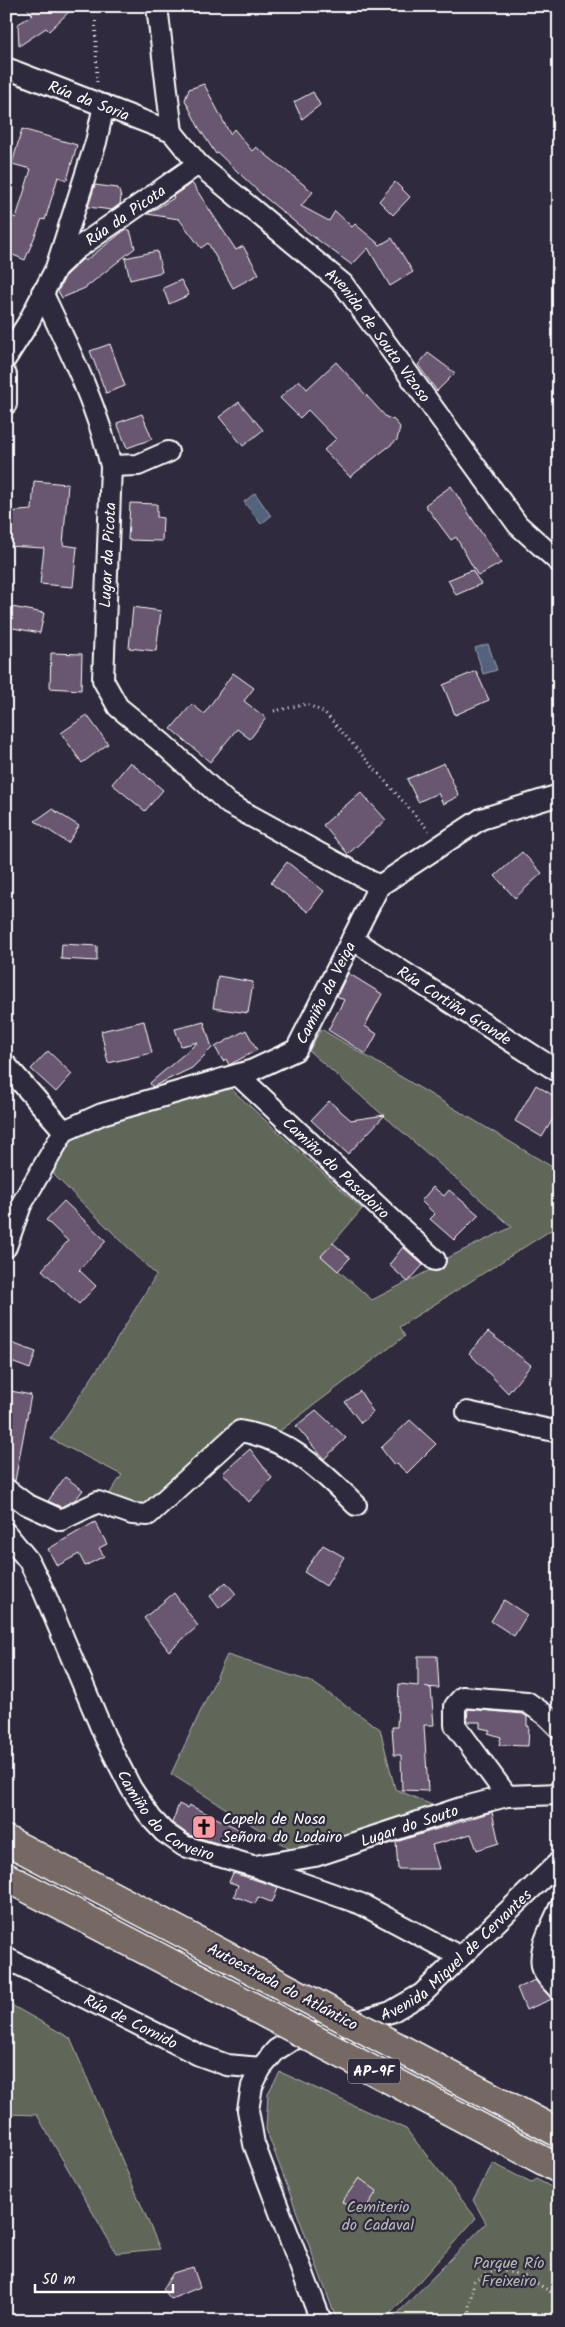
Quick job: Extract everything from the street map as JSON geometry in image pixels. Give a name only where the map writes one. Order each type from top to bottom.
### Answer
[{"type":"highway","name":"Autoestrada do Atlántico","points":[[6,1840],[559,2133]]},
{"type":"highway","name":"Autoestrada do Atlántico","points":[[6,1877],[559,2169]]},
{"type":"highway","points":[[6,1882],[154,1955]]},
{"type":"street","points":[[157,6],[172,132]]},
{"type":"street","name":"Rúa da Soria","points":[[6,68],[172,132]]},
{"type":"street","points":[[6,77],[27,75]]},
{"type":"street","points":[[6,358],[28,324],[42,292],[56,268],[96,142],[101,104]]},
{"type":"street","name":"Avenida de Souto Vizoso","points":[[172,132],[198,164],[343,284],[518,525],[559,562]]},
{"type":"street","name":"Rúa da Picota","points":[[56,268],[75,250],[198,164]]},
{"type":"street","name":"Lugar da Picota","points":[[42,292],[97,416],[111,466],[103,680],[118,707],[162,742],[229,804],[379,886]]},
{"type":"street","points":[[6,375],[6,404]]},
{"type":"street","points":[[111,466],[138,465],[168,452]]},
{"type":"street","name":"Camiño da Veiga","points":[[64,1131],[102,1114],[238,1075],[296,1050],[379,886],[481,819],[559,795]]},
{"type":"street","name":"Rúa Cortiña Grande","points":[[352,939],[559,1072]]},
{"type":"street","points":[[6,1065],[64,1131],[21,1205],[6,1247]]},
{"type":"street","name":"Camiño do Pasadoiro","points":[[238,1075],[435,1260]]},
{"type":"street","points":[[468,1412],[559,1432]]},
{"type":"street","points":[[6,1488],[26,1504],[61,1520],[98,1502],[132,1514],[148,1515],[240,1432],[257,1434],[286,1446],[320,1470],[356,1506]]},
{"type":"street","name":"Camiño do Corveiro","points":[[6,1533],[29,1561],[44,1592],[105,1738],[131,1788],[151,1818],[164,1832],[184,1846],[253,1866],[361,1904],[459,1956]]},
{"type":"street","points":[[507,1796],[455,1725],[455,1706],[463,1697],[527,1702],[559,1728]]},
{"type":"street","name":"Lugar do Souto","points":[[253,1866],[314,1856],[461,1808],[507,1796],[559,1794]]},
{"type":"street","name":"Avenida Miguel de Cervantes","points":[[321,2321],[254,2144],[248,2110],[252,2086],[261,2068],[276,2050],[292,2040],[390,2012],[422,1994],[459,1956],[559,1862]]},
{"type":"street","points":[[559,1909],[542,1951],[541,1961],[544,1972],[559,1990]]},
{"type":"street","name":"Rúa de Cornido","points":[[6,1958],[199,2056],[227,2065],[261,2068]]},
{"type":"path","points":[[95,6],[101,104]]},
{"type":"path","points":[[274,711],[307,704],[325,713],[442,845]]},
{"type":"path","points":[[472,2321],[469,2306],[474,2281],[495,2269],[525,2276],[559,2297]]},
{"type":"green space","points":[[321,1029],[559,1171],[559,1225],[399,1327],[405,1336],[276,1434],[257,1425],[143,1508],[108,1496],[122,1475],[51,1439],[111,1349],[156,1275],[54,1175],[53,1163],[69,1138],[133,1110],[228,1086],[362,1209],[322,1256],[372,1300],[428,1271],[449,1257],[512,1227],[309,1051]]},
{"type":"green space","points":[[227,1655],[312,1682],[380,1729],[395,1789],[432,1805],[301,1856],[171,1774]]},
{"type":"green space","points":[[6,2002],[70,2038],[160,2249],[116,2253],[37,2115],[6,2114]]},
{"type":"green space","name":"Cemiterio do Cadaval","points":[[280,2072],[406,2129],[476,2218],[391,2313],[388,2321],[337,2321],[266,2129],[268,2093]]},
{"type":"green space","name":"Parque Río Freixeiro","points":[[493,2163],[531,2183],[536,2179],[559,2191],[559,2321],[393,2321],[396,2315],[486,2223],[473,2200]]},
{"type":"water","points":[[255,493],[271,516],[261,524],[244,502]]},
{"type":"water","points":[[488,644],[497,670],[483,674],[475,648]]},
{"type":"building","points":[[25,6],[75,6],[49,31],[46,28],[19,46],[18,24],[33,15]]},
{"type":"building","points":[[204,84],[230,134],[234,129],[252,151],[256,147],[313,192],[301,206],[329,221],[335,211],[352,227],[355,224],[380,245],[392,238],[413,272],[390,286],[368,248],[352,265],[307,232],[261,194],[218,153],[216,154],[199,128],[185,100],[189,89]]},
{"type":"building","points":[[313,92],[320,105],[302,119],[294,102]]},
{"type":"building","points":[[22,129],[77,145],[67,180],[58,177],[45,220],[42,219],[25,260],[6,252],[6,225],[10,215],[16,218],[31,169],[12,164]]},
{"type":"building","points":[[395,182],[410,197],[393,215],[379,201]]},
{"type":"building","points":[[192,183],[236,250],[243,246],[259,274],[233,288],[208,243],[201,248],[179,219],[147,214],[174,198],[173,196]]},
{"type":"building","points":[[95,185],[118,188],[121,197],[120,204],[112,210],[88,207]]},
{"type":"building","points":[[125,230],[130,230],[135,248],[85,288],[62,298],[58,291],[66,275],[83,259],[85,261]]},
{"type":"building","points":[[157,251],[162,272],[130,280],[125,258]]},
{"type":"building","points":[[181,280],[189,295],[169,304],[163,288]]},
{"type":"building","points":[[110,344],[125,386],[106,393],[90,351]]},
{"type":"building","points":[[428,353],[455,373],[437,391],[418,365]]},
{"type":"building","points":[[336,362],[386,417],[394,420],[400,427],[397,440],[350,477],[324,450],[336,439],[308,410],[300,418],[280,398],[299,380],[307,389]]},
{"type":"building","points":[[239,402],[263,430],[243,446],[219,417]]},
{"type":"building","points":[[142,414],[152,439],[127,448],[117,423]]},
{"type":"building","points":[[34,481],[68,484],[63,545],[77,547],[73,587],[40,584],[44,548],[6,546],[6,512],[32,510]]},
{"type":"building","points":[[451,486],[501,563],[478,576],[456,537],[451,540],[425,505]]},
{"type":"building","points":[[130,503],[157,504],[157,517],[163,518],[162,541],[128,540]]},
{"type":"building","points":[[472,570],[481,584],[456,595],[448,580]]},
{"type":"building","points":[[12,607],[44,613],[40,633],[8,627]]},
{"type":"building","points":[[133,607],[161,611],[156,651],[129,648]]},
{"type":"building","points":[[51,653],[82,654],[81,690],[50,688]]},
{"type":"building","points":[[476,671],[489,700],[455,715],[443,685]]},
{"type":"building","points":[[233,673],[254,688],[244,701],[266,718],[250,739],[237,729],[210,762],[171,729],[192,704],[204,714]]},
{"type":"building","points":[[87,715],[108,744],[82,763],[61,733]]},
{"type":"building","points":[[130,762],[163,790],[145,811],[112,784]]},
{"type":"building","points":[[444,763],[459,796],[443,804],[438,793],[418,802],[407,779]]},
{"type":"building","points":[[361,792],[386,820],[348,854],[323,825]]},
{"type":"building","points":[[52,809],[79,826],[68,843],[35,821]]},
{"type":"building","points":[[522,852],[542,873],[515,898],[495,876]]},
{"type":"building","points":[[287,862],[324,891],[308,912],[271,883]]},
{"type":"building","points":[[62,944],[97,946],[97,961],[61,959]]},
{"type":"building","points":[[348,973],[382,994],[365,1026],[377,1034],[366,1054],[328,1030],[344,1000],[337,996]]},
{"type":"building","points":[[218,976],[253,982],[248,1013],[213,1008]]},
{"type":"building","points":[[144,1021],[152,1053],[108,1063],[101,1031]]},
{"type":"building","points":[[204,1022],[212,1048],[192,1068],[152,1087],[150,1083],[198,1042],[181,1046],[175,1029]]},
{"type":"building","points":[[246,1030],[257,1050],[229,1065],[226,1059],[223,1061],[215,1047]]},
{"type":"building","points":[[48,1051],[72,1074],[56,1092],[31,1069]]},
{"type":"building","points":[[536,1085],[559,1099],[559,1109],[542,1137],[515,1121]]},
{"type":"building","points":[[329,1101],[351,1120],[385,1115],[348,1154],[311,1120]]},
{"type":"building","points":[[433,1187],[444,1196],[449,1190],[479,1215],[454,1240],[430,1219],[435,1214],[421,1201]]},
{"type":"building","points":[[64,1201],[106,1241],[79,1270],[96,1286],[79,1304],[42,1270],[68,1241],[46,1220]]},
{"type":"building","points":[[333,1243],[350,1258],[338,1271],[321,1256]]},
{"type":"building","points":[[403,1247],[423,1265],[408,1282],[389,1265]]},
{"type":"building","points":[[488,1332],[531,1365],[508,1393],[469,1353]]},
{"type":"building","points":[[6,1341],[36,1352],[30,1369],[6,1360]]},
{"type":"building","points":[[11,1391],[31,1395],[15,1481],[6,1477],[6,1408]]},
{"type":"building","points":[[360,1391],[373,1412],[361,1423],[345,1402]]},
{"type":"building","points":[[316,1410],[346,1438],[324,1459],[296,1426]]},
{"type":"building","points":[[410,1420],[436,1444],[407,1473],[396,1463],[394,1465],[381,1448]]},
{"type":"building","points":[[250,1449],[272,1478],[249,1502],[223,1473]]},
{"type":"building","points":[[65,1477],[83,1490],[76,1499],[61,1507],[48,1501]]},
{"type":"building","points":[[95,1522],[107,1544],[99,1548],[104,1556],[85,1566],[79,1554],[57,1566],[48,1549]]},
{"type":"building","points":[[323,1545],[344,1557],[326,1586],[304,1572]]},
{"type":"building","points":[[226,1582],[236,1594],[219,1608],[210,1596]]},
{"type":"building","points":[[174,1593],[198,1626],[169,1651],[144,1618]]},
{"type":"building","points":[[504,1600],[527,1615],[514,1636],[491,1621]]},
{"type":"building","points":[[418,1656],[437,1656],[439,1688],[425,1687],[431,1688],[434,1725],[424,1725],[428,1791],[402,1790],[401,1755],[394,1755],[392,1727],[397,1727],[399,1684],[418,1686]]},
{"type":"building","points":[[468,1709],[523,1714],[527,1717],[527,1726],[529,1726],[528,1746],[499,1745],[501,1737],[488,1733],[490,1730],[480,1728],[480,1722],[467,1722]]},
{"type":"building","name":"Capela de Nosa Señora do Lodairo","points":[[179,1804],[187,1808],[189,1805],[239,1829],[231,1847],[189,1835],[172,1823]]},
{"type":"building","points":[[492,1812],[499,1843],[477,1850],[471,1834],[432,1845],[439,1869],[398,1869],[396,1842]]},
{"type":"building","points":[[233,1873],[278,1887],[274,1899],[271,1902],[258,1897],[255,1904],[234,1896],[238,1885],[229,1882]]},
{"type":"building","points":[[535,1980],[552,1999],[526,2010],[517,1988]]},
{"type":"building","points":[[359,2178],[377,2191],[361,2215],[342,2202]]},
{"type":"building","points":[[193,2267],[200,2287],[171,2299],[163,2289],[173,2273]]},
{"type":"place","name":"Capela de Nosa Señora do Lodairo","points":[[204,1827]]}]
